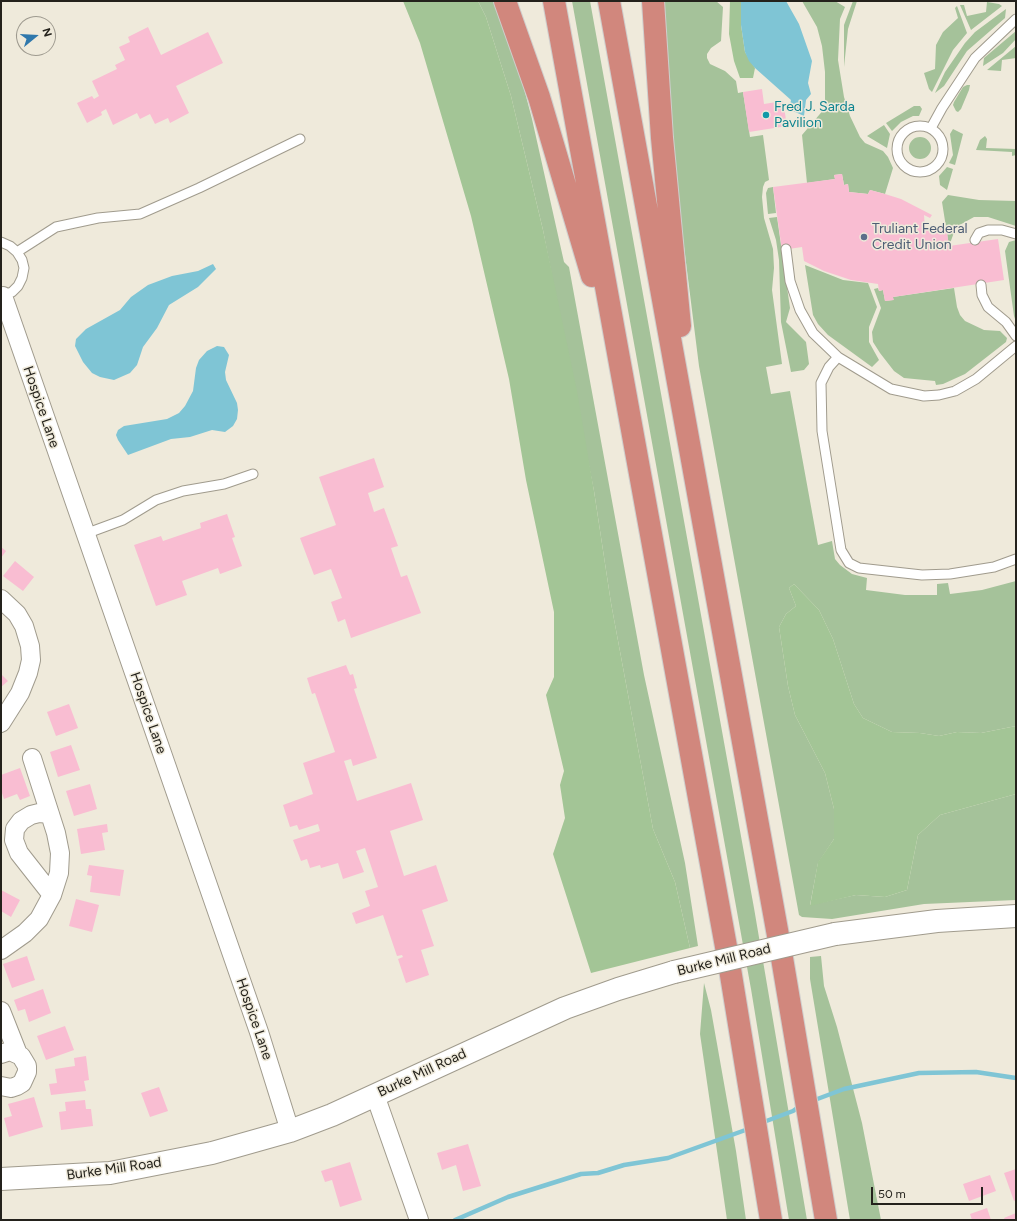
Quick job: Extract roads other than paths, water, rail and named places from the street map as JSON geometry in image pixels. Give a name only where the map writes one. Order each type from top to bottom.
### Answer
[{"type":"highway","points":[[505,1],[539,97],[624,381]]},
{"type":"highway","points":[[554,1],[729,963],[771,1220]]},
{"type":"highway","points":[[608,1],[780,944],[826,1220]]},
{"type":"highway","points":[[653,1],[662,138],[696,488]]},
{"type":"street","name":"Hospice Lane","points":[[2,296],[259,1032],[290,1131]]},
{"type":"street","points":[[1,599],[18,614],[24,626],[30,646],[31,660],[28,673],[20,693],[1,723]]},
{"type":"street","points":[[1,950],[25,934],[39,919],[52,895],[59,873],[60,853],[50,814],[32,758]]},
{"type":"street","points":[[50,814],[39,813],[31,815],[21,821],[15,829],[14,840],[19,853],[52,895]]},
{"type":"street","name":"Burke Mill Road","points":[[1,1179],[110,1173],[212,1153],[290,1131],[375,1095],[565,1008],[618,989],[674,972],[835,934],[937,922],[1016,916]]},
{"type":"street","points":[[1,1011],[9,1054],[25,1060],[27,1066],[25,1078],[16,1086],[11,1088],[1,1086]]},
{"type":"street","points":[[375,1095],[419,1220]]},
{"type":"lane","points":[[931,128],[942,108],[975,58],[1016,19]]},
{"type":"lane","points":[[920,125],[931,128],[942,140],[943,154],[940,162],[934,168],[922,172],[908,169],[900,161],[896,153],[896,145],[899,137],[905,130],[912,126],[920,125]]},
{"type":"lane","points":[[17,252],[56,226],[98,218],[140,214],[200,188],[300,139]]},
{"type":"lane","points":[[975,240],[979,233],[988,230],[1002,230],[1016,234]]},
{"type":"lane","points":[[1,242],[10,246],[17,252],[22,260],[24,268],[22,278],[18,286],[12,292],[2,296]]},
{"type":"lane","points":[[786,249],[790,281],[800,310],[813,333],[838,357],[891,389],[931,396],[955,391],[976,379],[1016,346]]},
{"type":"lane","points":[[981,285],[982,295],[988,307],[1006,322],[1016,336]]},
{"type":"lane","points":[[838,357],[829,367],[821,384],[822,431],[841,550],[849,564],[859,568],[922,575],[950,574],[994,566],[1016,559]]},
{"type":"lane","points":[[85,534],[123,520],[156,500],[183,491],[224,484],[253,474]]},
{"type":"water","points":[[741,1],[786,1],[799,24],[812,61],[808,83],[811,94],[806,100],[804,116],[793,111],[790,106],[791,100],[749,61],[745,52],[741,25]]},
{"type":"water","points":[[213,264],[216,269],[198,287],[169,305],[157,328],[143,347],[137,365],[130,373],[114,380],[100,377],[92,373],[83,362],[75,346],[76,339],[86,329],[120,310],[131,297],[148,285],[172,276],[198,271]]},
{"type":"water","points":[[217,346],[224,347],[229,355],[225,372],[226,380],[237,403],[238,410],[237,419],[233,426],[225,432],[212,430],[190,437],[171,439],[128,455],[116,435],[118,430],[124,426],[167,419],[179,413],[185,406],[193,391],[196,368],[199,360],[207,351]]},
{"type":"waterway","points":[[812,1101],[844,1089],[919,1073],[976,1072],[1016,1078]]},
{"type":"waterway","points":[[761,1123],[793,1111],[800,1106]]},
{"type":"waterway","points":[[455,1220],[508,1197],[581,1174],[598,1173],[624,1165],[668,1158],[751,1128]]},
{"type":"place","name":"Fred J. Sarda Pavilion","points":[[766,115]]},
{"type":"place","name":"Truliant Federal Credit Union","points":[[864,237]]}]
